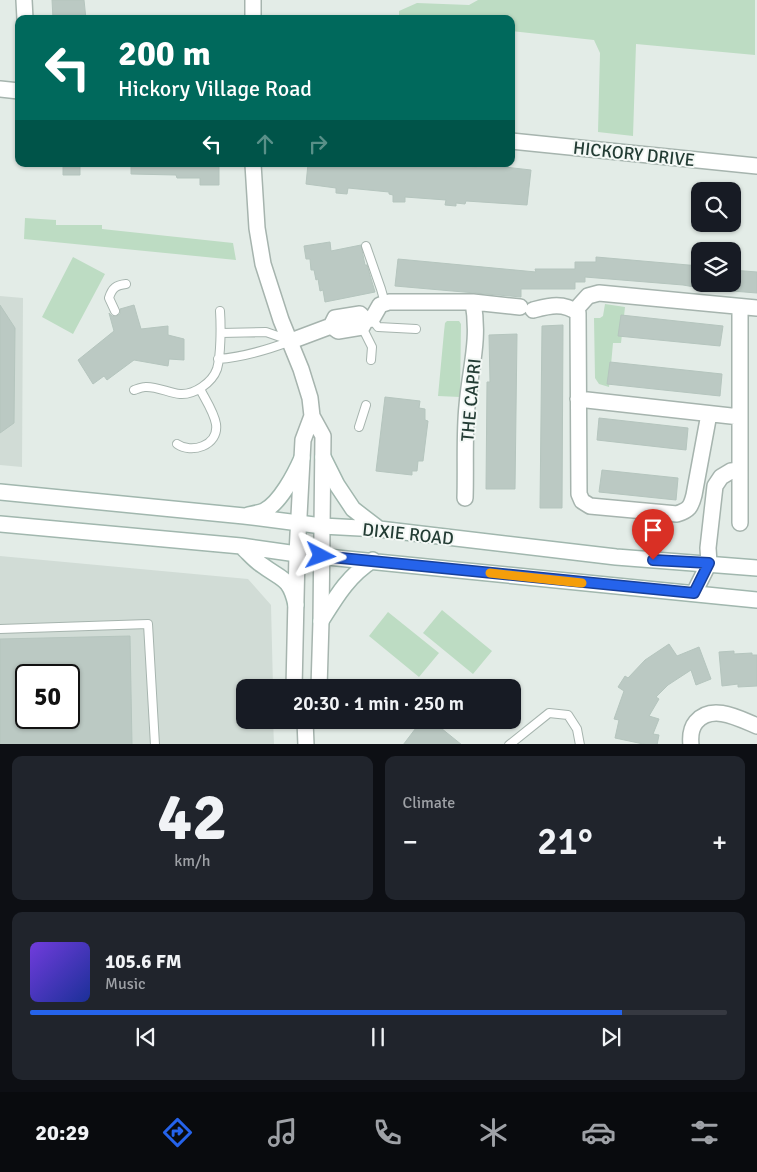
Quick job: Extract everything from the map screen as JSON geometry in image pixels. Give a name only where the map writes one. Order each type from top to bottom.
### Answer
[{"type":"street","points":[[24,0],[25,15]]},
{"type":"street","points":[[253,0],[253,15]]},
{"type":"street","points":[[0,89],[15,91]]},
{"type":"street","name":"HICKORY DRIVE","points":[[515,142],[757,166]]},
{"type":"street","points":[[253,167],[257,228],[263,264],[275,304],[291,341],[310,398],[312,416],[323,436],[318,679]]},
{"type":"street","points":[[709,414],[694,495],[691,506],[687,511],[677,514],[590,506],[582,500],[579,494],[578,309],[588,296],[599,293],[757,308]]},
{"type":"street","points":[[291,341],[331,326],[338,331],[367,322],[377,308],[385,303],[473,302],[527,309],[554,305],[578,309]]},
{"type":"street","name":"THE CAPRI","points":[[466,498],[467,407],[476,344],[476,320],[473,302]]},
{"type":"street","points":[[740,307],[740,523]]},
{"type":"street","points":[[578,398],[740,417]]},
{"type":"street","points":[[294,679],[303,440],[312,416]]},
{"type":"street","points":[[323,457],[337,486],[353,509],[379,529]]},
{"type":"street","points":[[244,516],[264,511],[270,507],[288,486],[302,458]]},
{"type":"street","points":[[694,593],[708,556],[715,486],[721,477],[731,471],[740,470]]},
{"type":"street","name":"DIXIE ROAD","points":[[0,492],[244,516],[299,524],[379,529],[616,557],[708,556],[757,568]]},
{"type":"street","name":"DIXIE ROAD","points":[[0,524],[241,546],[298,554],[373,560],[757,600]]},
{"type":"street","points":[[241,546],[261,565],[289,583],[296,605]]},
{"type":"street","points":[[321,621],[349,579],[360,568],[373,560]]},
{"type":"street","points":[[691,744],[693,727],[699,718],[709,714],[726,714],[757,726]]},
{"type":"street","points":[[305,729],[306,744]]},
{"type":"lane","points":[[366,246],[385,303]]},
{"type":"lane","points":[[115,311],[110,298],[112,290],[118,285],[126,284]]},
{"type":"lane","points":[[134,390],[146,387],[186,395],[200,389],[212,378],[217,369],[221,333],[220,311]]},
{"type":"lane","points":[[367,322],[378,327],[416,329]]},
{"type":"lane","points":[[367,322],[372,347],[371,360]]},
{"type":"lane","points":[[221,333],[266,332],[291,341]]},
{"type":"lane","points":[[218,359],[260,352],[291,341]]},
{"type":"lane","points":[[177,444],[188,449],[196,449],[210,440],[215,433],[216,425],[200,389]]},
{"type":"lane","points":[[359,427],[366,406]]},
{"type":"lane","points":[[0,629],[148,624],[155,744]]},
{"type":"lane","points":[[509,744],[549,713],[568,715],[577,729],[580,744]]},
{"type":"shaded area","points":[[0,296],[23,298],[22,467],[0,465]]},
{"type":"shaded area","points":[[0,556],[248,579],[271,605],[273,679],[236,679],[236,729],[273,729],[274,744],[0,744]]},
{"type":"green space","points":[[478,0],[755,0],[755,55],[636,44],[633,136],[598,132],[600,53],[594,40],[515,31],[515,15],[399,15],[399,11],[417,3],[469,5]]},
{"type":"green space","points":[[25,218],[56,220],[56,225],[102,225],[102,229],[233,243],[236,260],[24,239]]},
{"type":"green space","points":[[73,257],[105,274],[73,334],[42,317]]},
{"type":"green space","points":[[605,304],[625,307],[621,343],[613,343],[609,387],[599,384],[595,378],[594,318],[603,316]]},
{"type":"green space","points":[[447,321],[459,321],[461,324],[460,397],[438,396],[445,323]]},
{"type":"green space","points":[[442,610],[492,651],[473,674],[423,633]]},
{"type":"green space","points":[[388,612],[439,653],[419,677],[369,636]]},
{"type":"building","points":[[52,0],[84,0],[86,15],[53,15]]},
{"type":"building","points":[[63,167],[80,167],[80,175],[63,175]]},
{"type":"building","points":[[131,167],[219,167],[219,185],[200,185],[200,178],[177,178],[176,175],[131,174]]},
{"type":"building","points":[[308,167],[504,167],[531,170],[527,205],[466,201],[465,204],[456,203],[456,206],[445,205],[446,200],[405,197],[405,202],[393,202],[393,195],[389,194],[389,192],[348,188],[347,194],[336,193],[336,188],[306,184]]},
{"type":"building","points":[[330,242],[331,251],[361,245],[365,265],[367,265],[375,292],[325,302],[323,290],[320,291],[318,279],[316,280],[314,270],[311,270],[310,259],[306,259],[304,246]]},
{"type":"building","points":[[596,257],[691,265],[691,286],[585,277],[585,282],[575,282],[575,289],[521,289],[521,297],[395,286],[398,259],[536,272],[535,269],[575,269],[575,262],[596,262]]},
{"type":"building","points":[[741,271],[757,272],[757,293],[741,292]]},
{"type":"building","points":[[0,305],[15,328],[14,423],[0,433]]},
{"type":"building","points":[[134,305],[141,329],[168,326],[168,335],[184,339],[184,360],[169,359],[168,366],[134,360],[107,380],[104,376],[93,384],[78,360],[114,331],[109,313],[112,316],[117,316],[120,314],[120,309]]},
{"type":"building","points":[[621,315],[723,326],[720,346],[618,336]]},
{"type":"building","points":[[563,325],[562,508],[540,508],[542,326]]},
{"type":"building","points":[[517,334],[515,489],[486,489],[487,382],[490,382],[489,335]]},
{"type":"building","points":[[610,362],[722,374],[720,396],[607,384]]},
{"type":"building","points":[[385,397],[420,401],[419,408],[425,409],[425,420],[428,421],[423,461],[418,461],[417,471],[412,471],[412,475],[376,471]]},
{"type":"building","points":[[599,418],[688,428],[686,450],[597,440]]},
{"type":"building","points":[[602,470],[678,478],[676,500],[599,492]]},
{"type":"building","points":[[130,636],[132,744],[0,744],[0,639]]},
{"type":"building","points":[[669,644],[677,656],[699,647],[711,679],[696,685],[691,670],[668,685],[656,697],[659,699],[649,716],[659,719],[653,734],[659,735],[657,744],[643,744],[615,738],[619,720],[614,719],[624,691],[618,687],[625,676],[628,678],[645,660]]},
{"type":"building","points":[[734,651],[734,654],[752,653],[752,655],[757,655],[757,686],[738,687],[738,684],[722,686],[719,652]]},
{"type":"building","points":[[415,729],[442,729],[461,744],[404,744]]},
{"type":"slow traffic","points":[[490,573],[582,583]]},
{"type":"route","points":[[321,556],[694,593],[709,563],[653,560]]}]
